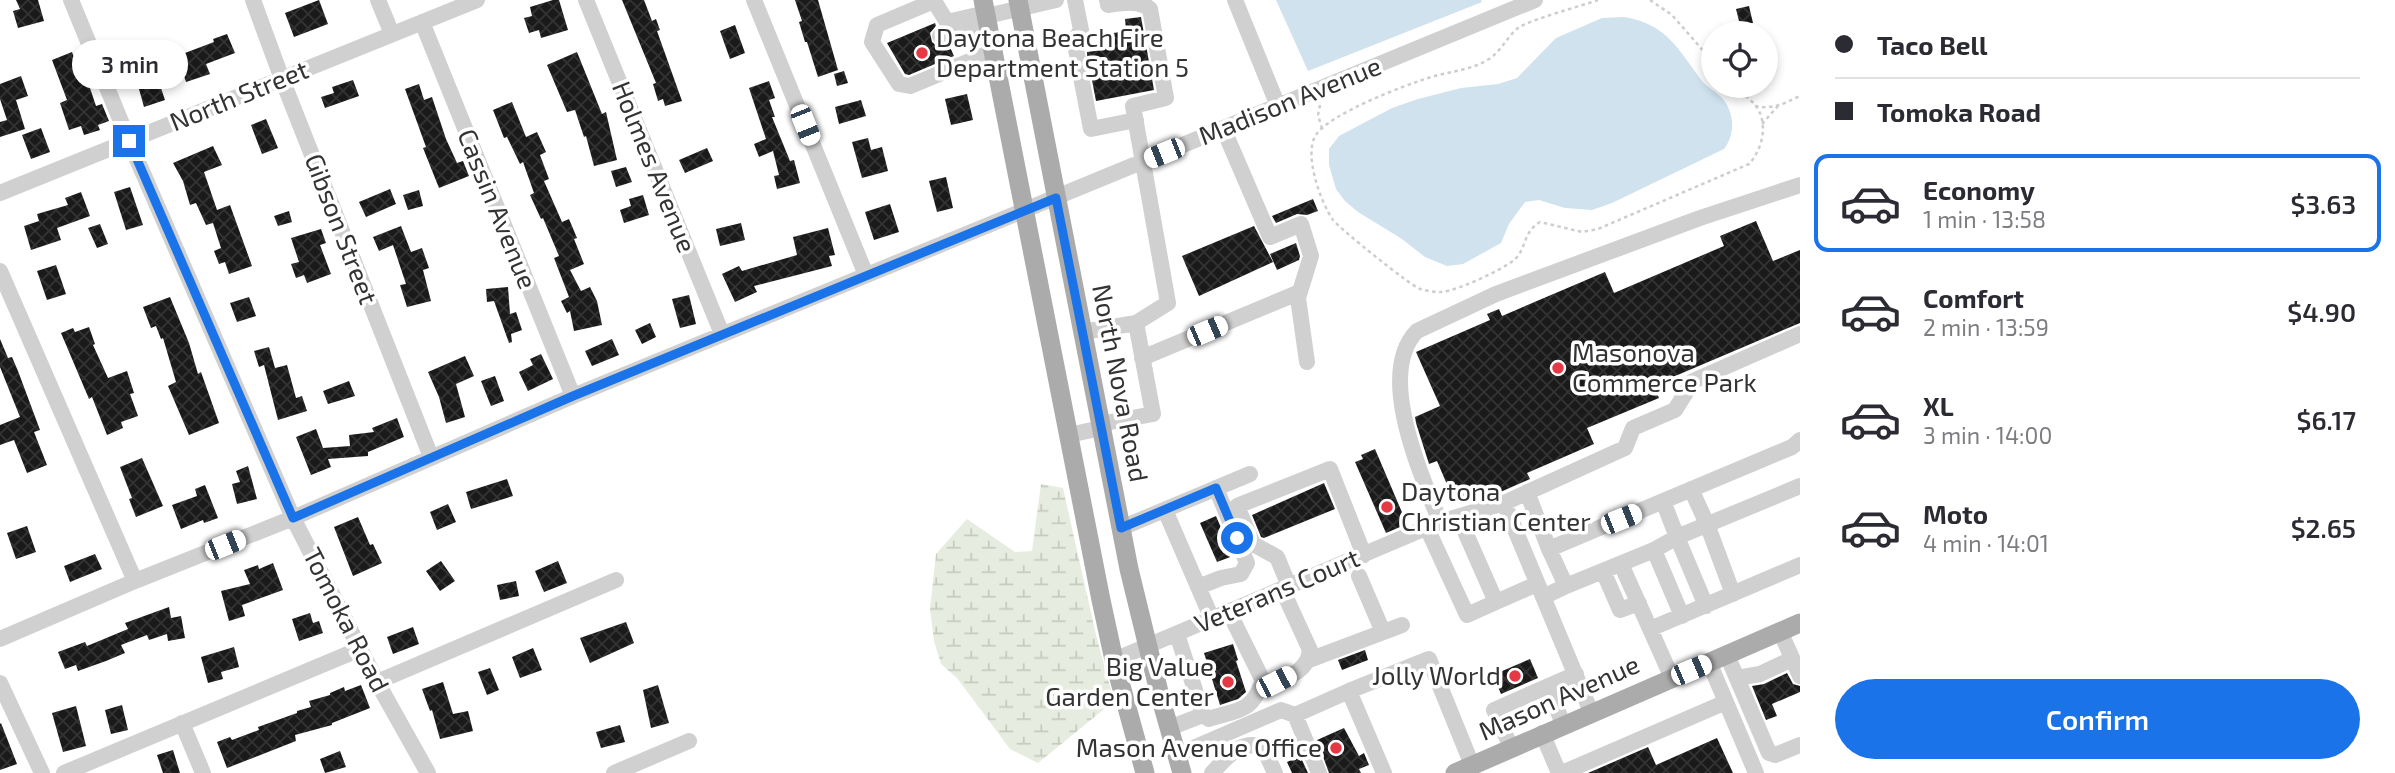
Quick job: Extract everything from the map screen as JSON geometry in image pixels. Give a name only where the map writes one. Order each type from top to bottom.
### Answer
[{"type":"main road","name":"North Nova Road","points":[[1019,3],[1121,528],[1147,647],[1180,764]]},
{"type":"main road","points":[[986,14],[1114,660],[1145,773]]},
{"type":"main road","name":"Mason Avenue","points":[[1464,769],[1800,622]]},
{"type":"street","name":"Tomoka Road","points":[[71,0],[129,141],[293,518],[377,682],[428,773]]},
{"type":"street","name":"Gibson Street","points":[[253,0],[431,457]]},
{"type":"street","points":[[379,0],[392,34]]},
{"type":"street","name":"North Street","points":[[0,193],[477,0]]},
{"type":"street","name":"Holmes Avenue","points":[[586,0],[722,334]]},
{"type":"street","points":[[754,0],[866,275]]},
{"type":"street","points":[[994,51],[910,86],[899,84],[872,42],[877,25],[934,1],[947,22],[986,14],[1019,3],[1056,0]]},
{"type":"street","points":[[1075,0],[1081,30],[1074,40],[1091,129],[1136,120]]},
{"type":"street","points":[[1083,332],[1136,323],[1168,303],[1133,106],[1167,98],[1150,9],[1145,3],[1138,1],[1108,5],[1107,0]]},
{"type":"street","points":[[1236,0],[1278,106]]},
{"type":"street","name":"Madison Avenue","points":[[0,639],[293,518],[573,396],[1535,0]]},
{"type":"street","points":[[940,36],[986,14]]},
{"type":"street","name":"Cassin Avenue","points":[[422,22],[573,396]]},
{"type":"street","points":[[1223,128],[1270,237],[1301,224],[1311,256],[1298,298],[1307,362]]},
{"type":"street","points":[[1800,185],[1700,218],[1496,294],[1417,331],[1409,340],[1400,371],[1401,397],[1416,461],[1434,525],[1467,615],[1496,602],[1566,586],[1800,486]]},
{"type":"street","points":[[0,271],[135,581]]},
{"type":"street","points":[[1142,358],[1300,292]]},
{"type":"street","points":[[1069,435],[1153,414],[1136,323]]},
{"type":"street","name":"Veterans Court","points":[[1114,660],[1147,647],[1179,642],[1212,619],[1232,619],[1286,588],[1434,525],[1504,503],[1625,448],[1633,428],[1675,411],[1693,381],[1800,334]]},
{"type":"street","points":[[1549,549],[1792,447],[1800,440]]},
{"type":"street","points":[[1263,681],[1276,682],[1305,667],[1310,650],[1277,557],[1253,544],[1237,506],[1330,469],[1364,555]]},
{"type":"street","points":[[1121,528],[1250,474]]},
{"type":"street","points":[[1198,587],[1221,578],[1241,575],[1247,563],[1216,488]]},
{"type":"street","points":[[1691,489],[1733,594]]},
{"type":"street","points":[[1527,492],[1566,586]]},
{"type":"street","points":[[1663,501],[1706,606]]},
{"type":"street","points":[[1504,503],[1591,712]]},
{"type":"street","points":[[1165,510],[1212,619]]},
{"type":"street","points":[[1459,517],[1496,602]]},
{"type":"street","points":[[1654,550],[1682,616]]},
{"type":"street","points":[[1621,564],[1672,678]]},
{"type":"street","points":[[1650,629],[1800,565]]},
{"type":"street","points":[[1603,571],[1620,610],[1639,603]]},
{"type":"street","points":[[1359,576],[1383,632]]},
{"type":"street","points":[[377,682],[616,580]]},
{"type":"street","points":[[1179,642],[1203,715],[1209,719],[1248,706],[1256,699],[1263,681],[1232,619]]},
{"type":"street","points":[[1309,660],[1402,625]]},
{"type":"street","points":[[1780,631],[1800,676]]},
{"type":"street","points":[[64,773],[360,649]]},
{"type":"street","points":[[1180,764],[1281,710],[1295,715],[1429,659],[1464,769]]},
{"type":"street","points":[[1718,659],[1737,678],[1769,753],[1775,755],[1800,745]]},
{"type":"street","points":[[1718,659],[1727,702],[1756,773]]},
{"type":"street","points":[[1737,678],[1760,674],[1792,659]]},
{"type":"street","points":[[1511,747],[1494,710],[1576,674]]},
{"type":"street","points":[[0,683],[41,773]]},
{"type":"street","points":[[1548,686],[1563,724]]},
{"type":"street","points":[[1349,691],[1384,773]]},
{"type":"street","points":[[1542,733],[1561,773],[1727,702]]},
{"type":"street","points":[[1169,728],[1203,715]]},
{"type":"street","points":[[1295,715],[1319,773]]},
{"type":"street","points":[[182,723],[203,773]]},
{"type":"street","points":[[614,773],[689,741]]},
{"type":"street","points":[[1212,773],[1229,754],[1255,744],[1263,747],[1275,773]]},
{"type":"path","points":[[1598,0],[1519,27],[1488,60],[1457,72],[1395,89],[1338,117],[1322,129],[1315,136],[1311,158],[1317,186],[1334,220],[1419,289],[1441,292],[1475,281],[1515,259],[1530,228],[1540,222],[1582,232],[1598,229],[1749,164],[1759,153],[1762,124],[1755,106],[1747,98]]},
{"type":"path","points":[[1650,0],[1672,15],[1701,48]]},
{"type":"path","points":[[1322,88],[1318,115],[1322,129]]},
{"type":"path","points":[[1755,106],[1778,106],[1800,96]]},
{"type":"path","points":[[1762,124],[1778,106]]},
{"type":"green space","points":[[1041,484],[1063,488],[1096,635],[1114,701],[1038,763],[1010,749],[957,678],[941,664],[934,641],[930,609],[936,554],[967,519],[1015,552],[1032,551]]},
{"type":"water","points":[[1276,0],[1481,0],[1482,2],[1308,71]]},
{"type":"water","points":[[1624,17],[1639,20],[1651,25],[1670,40],[1701,80],[1701,98],[1722,98],[1730,111],[1732,131],[1724,149],[1592,210],[1565,208],[1539,200],[1525,202],[1509,224],[1501,243],[1463,264],[1447,266],[1425,257],[1402,239],[1358,212],[1336,189],[1329,165],[1329,149],[1339,136],[1392,108],[1418,99],[1517,78],[1556,38],[1602,18]]},
{"type":"building","points":[[16,0],[38,0],[44,21],[18,28],[13,11],[20,9]]},
{"type":"building","points":[[319,0],[328,24],[294,37],[285,13]]},
{"type":"building","points":[[559,0],[568,30],[541,38],[539,30],[529,33],[524,18],[532,16],[530,7]]},
{"type":"building","points":[[622,0],[644,0],[652,21],[656,19],[660,30],[657,31],[682,101],[665,106],[663,99],[658,101],[653,84],[656,83]]},
{"type":"building","points":[[795,0],[818,0],[838,70],[818,77],[799,22],[802,21]]},
{"type":"building","points":[[1749,6],[1753,21],[1739,21],[1736,9]]},
{"type":"building","points":[[1141,17],[1154,90],[1096,101],[1087,52],[1103,50],[1101,35],[1126,31],[1125,19]]},
{"type":"building","name":"Daytona Beach Fire Department Station 5","points":[[935,23],[936,26],[930,33],[932,42],[937,46],[949,45],[954,56],[909,75],[905,74],[887,43]]},
{"type":"building","points":[[735,25],[745,53],[730,59],[720,31]]},
{"type":"building","points":[[227,34],[235,53],[206,64],[210,74],[186,82],[177,56]]},
{"type":"building","points":[[72,52],[85,86],[89,85],[96,106],[102,104],[109,121],[98,125],[100,130],[84,135],[81,126],[69,130],[60,103],[67,100],[52,60]]},
{"type":"building","points":[[577,52],[602,114],[606,112],[617,160],[594,166],[575,110],[567,112],[547,65]]},
{"type":"building","points":[[158,53],[164,78],[158,79],[165,100],[144,107],[134,59]]},
{"type":"building","points":[[844,71],[848,83],[837,86],[834,74]]},
{"type":"building","points":[[21,76],[28,96],[16,100],[25,129],[0,137],[0,122],[7,120],[0,99],[0,84]]},
{"type":"building","points":[[353,80],[359,96],[325,108],[321,97],[334,93],[332,87]]},
{"type":"building","points":[[769,81],[775,98],[769,100],[775,117],[772,117],[790,161],[794,160],[800,183],[777,189],[774,176],[779,175],[773,151],[759,157],[754,144],[766,139],[749,88]]},
{"type":"building","points":[[419,84],[424,100],[432,97],[457,163],[463,161],[469,176],[439,188],[423,148],[426,147],[405,89]]},
{"type":"building","points":[[967,94],[973,120],[951,125],[945,99]]},
{"type":"building","points":[[861,100],[866,116],[839,124],[835,107]]},
{"type":"building","points":[[512,102],[526,137],[537,132],[546,152],[540,155],[549,179],[544,181],[562,222],[569,219],[584,264],[570,270],[581,291],[590,287],[597,301],[602,325],[574,331],[570,311],[567,313],[561,301],[569,297],[554,258],[559,256],[530,195],[534,193],[523,162],[520,164],[507,137],[504,138],[493,110]]},
{"type":"building","points":[[266,119],[278,148],[262,154],[251,125]]},
{"type":"building","points":[[41,128],[50,152],[31,159],[22,135]]},
{"type":"building","points":[[868,138],[871,150],[882,147],[888,171],[862,178],[852,142]]},
{"type":"building","points":[[213,146],[222,165],[204,172],[217,210],[230,205],[252,266],[229,274],[225,262],[219,264],[214,251],[221,248],[213,223],[206,225],[196,203],[190,205],[183,181],[173,163]]},
{"type":"building","points":[[707,148],[713,161],[685,173],[679,160]]},
{"type":"building","points":[[626,167],[632,182],[616,187],[611,171]]},
{"type":"building","points":[[946,177],[953,208],[937,212],[929,181]]},
{"type":"building","points":[[130,187],[143,225],[126,230],[114,192]]},
{"type":"building","points":[[390,189],[396,204],[366,217],[359,202]]},
{"type":"building","points":[[419,190],[423,206],[408,210],[403,195]]},
{"type":"building","points":[[81,192],[90,216],[57,228],[61,240],[31,250],[24,226],[39,221],[37,214],[68,205],[65,198]]},
{"type":"building","points":[[643,195],[649,215],[624,223],[620,210],[631,206],[629,199]]},
{"type":"building","points":[[1313,199],[1318,211],[1307,215],[1297,214],[1276,223],[1272,216]]},
{"type":"building","points":[[890,204],[899,232],[874,240],[865,212]]},
{"type":"building","points":[[289,211],[292,222],[278,226],[274,216]]},
{"type":"building","name":"Masonova Commerce Park","points":[[1756,221],[1773,261],[1800,250],[1800,323],[1654,385],[1659,398],[1587,428],[1594,444],[1527,473],[1530,479],[1489,497],[1480,499],[1478,495],[1459,503],[1454,501],[1437,461],[1429,464],[1416,423],[1415,417],[1440,406],[1416,352],[1490,320],[1487,314],[1499,309],[1502,316],[1605,272],[1614,293],[1724,246],[1720,236]]},
{"type":"building","points":[[741,223],[745,240],[720,246],[716,229]]},
{"type":"building","points":[[100,224],[108,244],[97,248],[88,228]]},
{"type":"building","points":[[401,226],[411,252],[422,248],[429,268],[423,270],[431,301],[407,307],[400,285],[406,284],[393,245],[379,251],[373,237]]},
{"type":"building","points":[[1254,226],[1273,262],[1199,296],[1182,256]]},
{"type":"building","points":[[828,228],[835,255],[829,256],[832,266],[754,286],[757,292],[735,302],[722,274],[739,266],[742,271],[797,255],[793,237]]},
{"type":"building","points":[[321,229],[326,243],[320,245],[331,274],[307,283],[304,275],[296,278],[291,264],[299,262],[291,238]]},
{"type":"building","points":[[1296,243],[1299,260],[1277,270],[1270,254]]},
{"type":"building","points":[[56,265],[66,294],[47,300],[37,271]]},
{"type":"building","points":[[508,287],[510,314],[516,312],[522,330],[511,334],[512,342],[509,343],[494,301],[487,302],[486,289]]},
{"type":"building","points":[[689,295],[696,324],[680,328],[672,299]]},
{"type":"building","points":[[170,297],[219,423],[189,435],[168,386],[176,382],[163,338],[161,339],[156,326],[151,328],[143,307]]},
{"type":"building","points":[[249,297],[256,316],[237,322],[230,303]]},
{"type":"building","points":[[650,323],[656,337],[642,344],[635,330]]},
{"type":"building","points":[[89,327],[95,344],[93,345],[108,378],[127,371],[134,393],[130,394],[138,416],[121,422],[123,428],[107,435],[61,333],[73,328],[75,332]]},
{"type":"building","points":[[0,339],[8,358],[12,357],[40,430],[34,432],[47,465],[27,473],[14,440],[0,445],[0,425],[20,417],[0,367]]},
{"type":"building","points":[[612,339],[619,355],[592,366],[585,351]]},
{"type":"building","points":[[269,347],[275,368],[287,365],[296,398],[302,396],[307,411],[278,420],[264,365],[259,367],[254,351]]},
{"type":"building","points":[[541,354],[553,379],[528,391],[519,372],[533,365],[530,359]]},
{"type":"building","points":[[465,356],[474,376],[456,384],[465,417],[446,423],[428,372]]},
{"type":"building","points":[[495,376],[504,401],[491,406],[481,381]]},
{"type":"building","points":[[349,381],[355,396],[328,404],[323,391]]},
{"type":"building","points":[[397,418],[404,437],[368,452],[368,456],[328,459],[331,467],[311,475],[296,437],[316,429],[323,448],[350,446],[349,435],[374,432],[372,428]]},
{"type":"building","points":[[1375,449],[1407,524],[1386,533],[1355,462],[1363,459],[1361,455]]},
{"type":"building","points":[[142,458],[163,506],[136,517],[120,467]]},
{"type":"building","points":[[248,466],[257,499],[237,504],[232,484],[240,482],[236,471]]},
{"type":"building","points":[[507,479],[513,496],[471,509],[466,492]]},
{"type":"building","points":[[1324,483],[1335,509],[1261,537],[1252,515]]},
{"type":"building","points":[[205,485],[218,518],[204,523],[203,520],[181,529],[172,505],[197,496],[195,489]]},
{"type":"building","points":[[448,504],[456,522],[437,530],[430,512]]},
{"type":"building","points":[[1216,516],[1233,556],[1217,562],[1200,523]]},
{"type":"building","points":[[358,517],[370,545],[373,544],[382,563],[353,576],[334,527]]},
{"type":"building","points":[[27,526],[36,552],[16,559],[7,533]]},
{"type":"building","points":[[95,554],[102,569],[70,582],[64,566]]},
{"type":"building","points":[[441,561],[455,581],[440,591],[426,571]]},
{"type":"building","points":[[558,561],[567,583],[544,592],[535,571]]},
{"type":"building","points":[[273,563],[283,590],[242,605],[245,616],[229,621],[221,591],[250,584],[244,570],[258,565],[259,569]]},
{"type":"building","points":[[516,581],[519,596],[500,600],[497,585]]},
{"type":"building","points":[[169,607],[171,618],[181,616],[185,638],[168,641],[167,634],[149,640],[147,635],[121,645],[125,653],[106,661],[78,671],[76,665],[65,669],[58,652],[85,642],[87,646],[128,629],[125,623]]},
{"type":"building","points":[[310,613],[313,623],[319,621],[323,633],[299,641],[292,619]]},
{"type":"building","points":[[626,622],[634,643],[590,663],[580,638]]},
{"type":"building","points":[[413,627],[419,644],[393,654],[387,637]]},
{"type":"building","name":"Big Value Garden Center","points":[[1233,644],[1246,692],[1238,699],[1220,705],[1204,653]]},
{"type":"building","points":[[234,647],[239,667],[221,672],[223,679],[208,683],[201,657]]},
{"type":"building","points":[[533,648],[542,670],[520,678],[512,657]]},
{"type":"building","points":[[1365,650],[1368,660],[1342,670],[1338,660]]},
{"type":"building","name":"Jolly World","points":[[1530,659],[1538,678],[1501,694],[1493,675]]},
{"type":"building","points":[[490,668],[499,690],[487,695],[478,672]]},
{"type":"building","points":[[1787,673],[1793,684],[1800,686],[1800,692],[1772,704],[1777,716],[1766,720],[1752,686],[1764,684]]},
{"type":"building","points":[[443,682],[453,714],[468,711],[473,731],[440,739],[432,710],[430,711],[422,689]]},
{"type":"building","points":[[361,685],[370,708],[332,725],[295,735],[296,741],[227,768],[217,742],[230,737],[232,740],[259,730],[258,727],[311,707],[309,701],[330,695],[344,687],[345,691]]},
{"type":"building","points":[[658,685],[669,723],[651,728],[643,690]]},
{"type":"building","points":[[122,705],[128,730],[111,734],[105,710]]},
{"type":"building","points":[[76,706],[86,746],[63,752],[52,713]]},
{"type":"building","points":[[0,724],[17,764],[0,770]]},
{"type":"building","points":[[620,725],[625,742],[601,748],[596,732]]},
{"type":"building","name":"Mason Avenue Office","points":[[1344,728],[1359,756],[1364,753],[1369,765],[1359,769],[1361,773],[1329,773],[1317,740]]},
{"type":"building","points":[[1717,738],[1733,773],[1588,773],[1648,747],[1656,765]]},
{"type":"building","points":[[173,750],[180,773],[163,773],[157,755]]},
{"type":"building","points":[[340,751],[346,767],[325,773],[320,759]]},
{"type":"building","points":[[1298,757],[1308,773],[1292,773],[1287,762]]},
{"type":"place","name":"Daytona Beach Fire Department Station 5","points":[[922,53]]},
{"type":"place","name":"Masonova Commerce Park","points":[[1558,368]]},
{"type":"place","name":"Daytona Christian Center","points":[[1387,507]]},
{"type":"place","name":"Jolly World","points":[[1515,676]]},
{"type":"place","name":"Big Value Garden Center","points":[[1228,682]]},
{"type":"place","name":"Mason Avenue Office","points":[[1336,748]]},
{"type":"route","points":[[129,141],[293,518],[573,396],[1056,198],[1121,528],[1216,488],[1237,538]]}]
